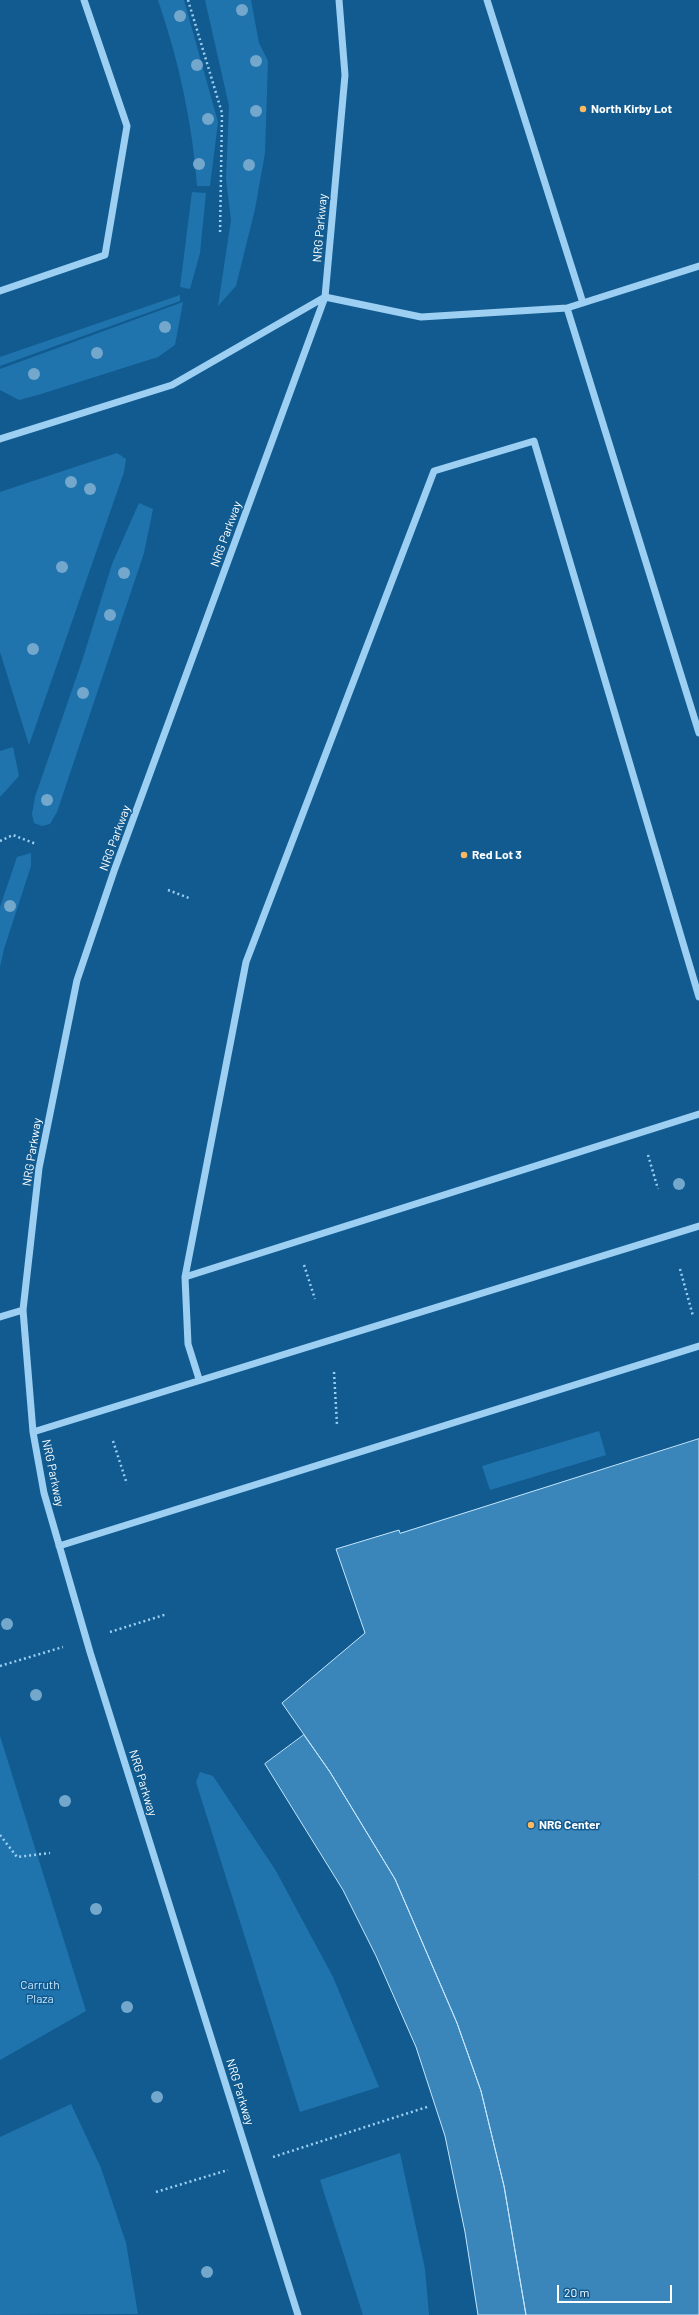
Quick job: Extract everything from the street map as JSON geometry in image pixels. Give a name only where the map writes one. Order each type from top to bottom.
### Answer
[{"type":"lane","points":[[0,291],[105,255],[127,126],[84,0]]},
{"type":"lane","name":"NRG Parkway","points":[[298,2315],[86,1640],[44,1493],[33,1432],[22,1310],[39,1168],[77,980],[117,864],[325,297],[345,75],[339,0]]},
{"type":"lane","points":[[487,0],[583,303]]},
{"type":"lane","points":[[0,438],[172,385],[325,297],[421,317],[567,308],[699,266]]},
{"type":"lane","points":[[567,308],[699,733]]},
{"type":"lane","points":[[198,1379],[188,1344],[185,1277],[246,962],[434,471],[534,441],[699,997]]},
{"type":"lane","points":[[185,1277],[699,1114]]},
{"type":"lane","points":[[33,1432],[198,1379],[699,1226]]},
{"type":"lane","points":[[0,1317],[22,1310]]},
{"type":"lane","points":[[59,1546],[699,1346]]},
{"type":"path","points":[[188,0],[222,113],[220,235]]},
{"type":"path","points":[[0,841],[13,835],[36,844]]},
{"type":"path","points":[[168,890],[190,898]]},
{"type":"path","points":[[642,1132],[658,1189]]},
{"type":"path","points":[[297,1242],[315,1299]]},
{"type":"path","points":[[680,1269],[693,1316]]},
{"type":"path","points":[[334,1372],[336,1425]]},
{"type":"path","points":[[113,1441],[127,1484]]},
{"type":"path","points":[[149,1619],[167,1614]]},
{"type":"path","points":[[0,1666],[12,1662]]},
{"type":"path","points":[[0,1835],[17,1856],[50,1853]]},
{"type":"path","points":[[323,2141],[430,2106]]},
{"type":"path","points":[[156,2192],[185,2183]]},
{"type":"green space","points":[[158,0],[184,0],[218,122],[210,186],[197,186],[192,138],[184,92],[166,23]]},
{"type":"green space","points":[[205,0],[251,0],[259,43],[268,61],[265,153],[255,209],[236,286],[218,306],[231,220],[226,179],[229,106]]},
{"type":"green space","points":[[192,192],[206,193],[200,253],[190,289],[180,287]]},
{"type":"green space","points":[[180,295],[180,301],[0,366],[0,357]]},
{"type":"green space","points":[[183,302],[175,345],[158,357],[19,400],[0,390],[0,369]]},
{"type":"green space","points":[[117,453],[126,459],[124,472],[29,745],[0,652],[0,492]]},
{"type":"green space","points":[[139,503],[153,509],[144,553],[57,812],[50,824],[42,826],[34,823],[32,814],[35,797],[83,658],[112,564]]},
{"type":"green space","points":[[13,747],[19,776],[0,797],[0,751]]},
{"type":"green space","points":[[31,853],[31,866],[4,949],[0,967],[0,907],[17,857]]},
{"type":"green space","points":[[599,1431],[606,1455],[490,1490],[482,1466]]},
{"type":"green space","name":"Carruth Plaza","points":[[0,1736],[86,2011],[0,2060]]},
{"type":"green space","points":[[200,1772],[213,1776],[276,1871],[333,1977],[379,2087],[300,2112],[196,1782]]},
{"type":"green space","points":[[71,2104],[101,2168],[126,2243],[138,2314],[0,2315],[0,2137]]},
{"type":"green space","points":[[400,2153],[425,2269],[429,2315],[363,2315],[320,2180]]},
{"type":"building","name":"NRG Center","points":[[699,1439],[699,2315],[526,2315],[504,2186],[481,2091],[457,2023],[395,1879],[330,1772],[282,1703],[365,1633],[336,1549],[399,1530],[400,1533]]},
{"type":"building","points":[[304,1735],[330,1772],[395,1879],[457,2023],[481,2091],[504,2186],[526,2315],[478,2315],[465,2232],[445,2136],[416,2047],[376,1956],[343,1890],[265,1764]]},
{"type":"place","name":"North Kirby Lot","points":[[583,109]]},
{"type":"place","name":"Red Lot 3","points":[[464,855]]},
{"type":"place","name":"NRG Center","points":[[531,1825]]}]
